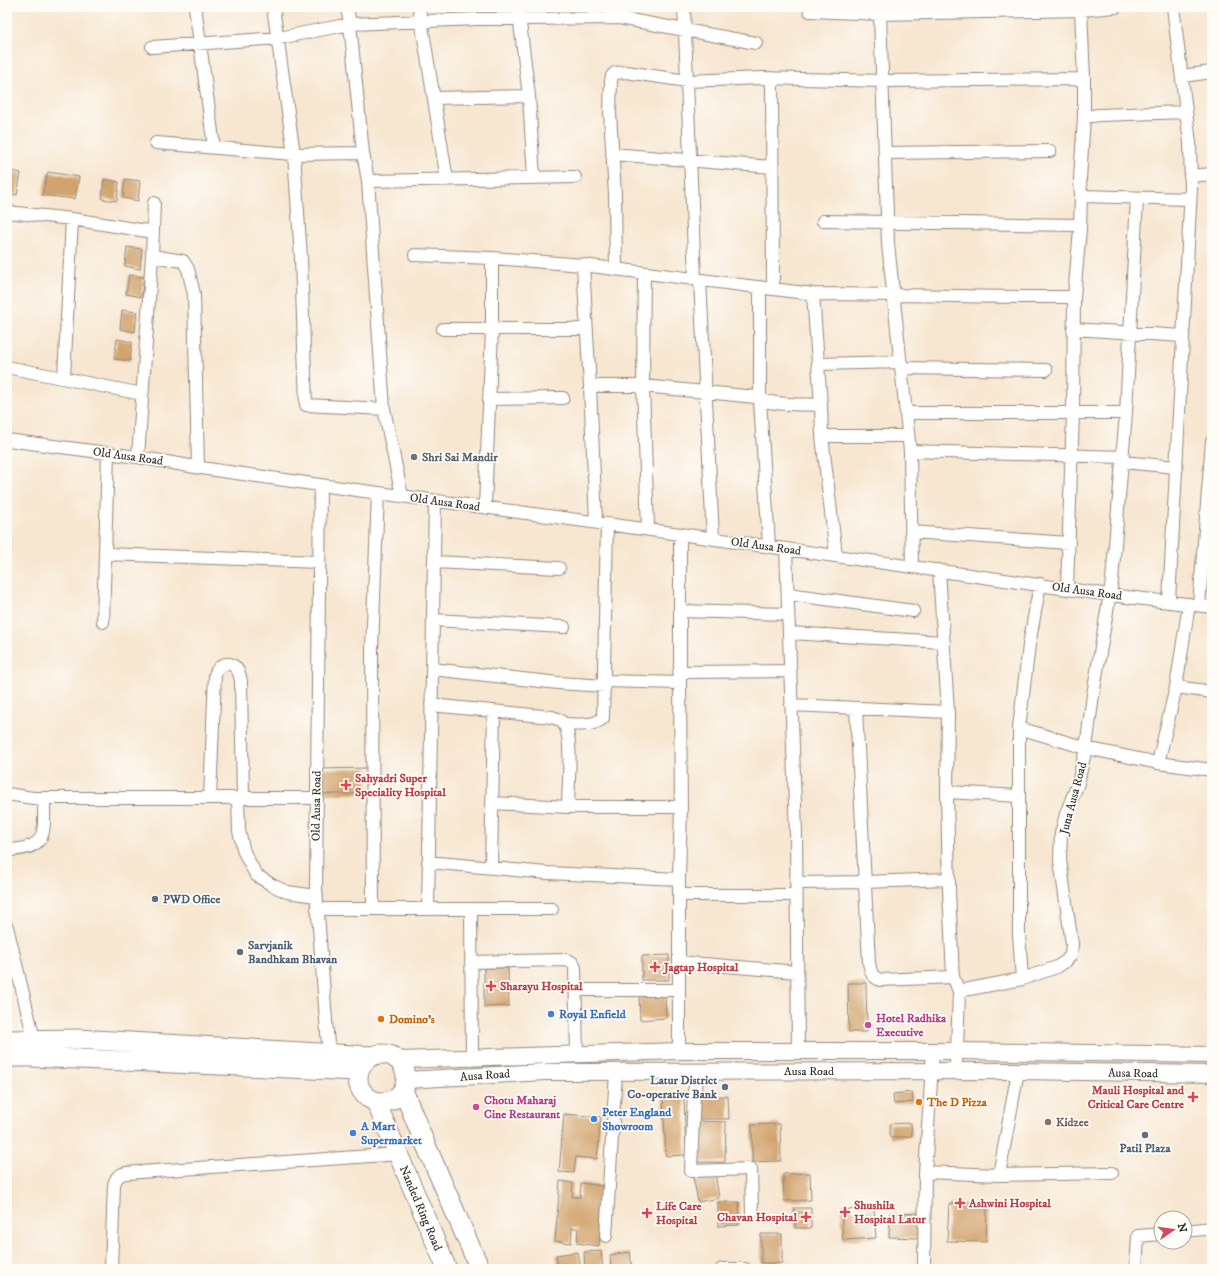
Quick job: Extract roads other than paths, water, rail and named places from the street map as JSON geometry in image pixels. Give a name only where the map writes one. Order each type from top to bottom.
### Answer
[{"type":"highway","points":[[7,1040],[77,1039],[371,1056]]},
{"type":"highway","points":[[404,1085],[396,1098],[387,1102],[376,1102],[367,1098],[360,1090],[358,1071],[363,1062],[371,1056],[380,1053],[390,1055],[399,1060],[405,1070],[404,1085],[421,1134],[480,1269]]},
{"type":"highway","points":[[7,1057],[47,1057],[358,1071]]},
{"type":"highway","name":"Nanded Ring Road","points":[[376,1102],[448,1269]]},
{"type":"main road","points":[[399,1060],[679,1051],[957,1051],[1212,1055]]},
{"type":"main road","name":"Ausa Road","points":[[404,1085],[544,1072],[1018,1071],[1212,1074]]},
{"type":"street","points":[[195,7],[214,147]]},
{"type":"street","points":[[273,7],[279,38],[294,154],[301,258],[306,405],[384,409]]},
{"type":"street","points":[[347,7],[368,181],[384,409],[402,496]]},
{"type":"street","points":[[419,7],[447,180]]},
{"type":"street","points":[[684,7],[690,161],[706,393],[713,538]]},
{"type":"street","points":[[810,11],[1081,9],[1116,7]]},
{"type":"street","points":[[1169,601],[1190,199],[1190,142],[1173,7]]},
{"type":"street","points":[[1067,588],[1073,413],[1074,297],[1080,225],[1080,179],[1084,117],[1081,9]]},
{"type":"street","points":[[880,10],[888,244],[910,450],[912,567]]},
{"type":"street","points":[[152,47],[279,38],[350,24],[421,21],[519,13],[619,18],[756,43]]},
{"type":"street","points":[[519,13],[529,96],[534,178]]},
{"type":"street","points":[[616,269],[615,195],[610,113],[611,81],[612,76],[615,73],[626,72],[687,81],[772,78],[883,81],[1084,79]]},
{"type":"street","points":[[1182,76],[1212,72]]},
{"type":"street","points":[[772,78],[773,289]]},
{"type":"street","points":[[434,98],[529,96]]},
{"type":"street","points":[[1084,117],[1099,114],[1186,112]]},
{"type":"street","points":[[156,143],[294,154],[364,153]]},
{"type":"street","points":[[885,153],[1050,151]]},
{"type":"street","points":[[612,154],[772,167]]},
{"type":"street","points":[[1190,176],[1212,174]]},
{"type":"street","points":[[368,181],[575,177]]},
{"type":"street","points":[[1081,196],[1190,199]]},
{"type":"street","name":"Juna Ausa Road","points":[[959,991],[1022,979],[1056,967],[1066,961],[1071,955],[1072,944],[1060,860],[1061,833],[1066,814],[1078,783],[1086,748],[1093,695],[1110,595],[1123,460],[1137,198]]},
{"type":"street","points":[[138,457],[152,256],[154,203]]},
{"type":"street","points":[[7,212],[72,219],[153,232]]},
{"type":"street","points":[[64,378],[72,219]]},
{"type":"street","points":[[823,221],[1080,225]]},
{"type":"street","points":[[415,255],[492,258],[583,265],[813,294],[893,294],[1010,298],[1074,297]]},
{"type":"street","points":[[152,256],[183,260],[188,269],[194,294],[198,467]]},
{"type":"street","points":[[485,507],[492,329],[492,258]]},
{"type":"street","points":[[564,724],[595,723],[600,721],[603,718],[605,684],[601,523],[586,329],[583,265]]},
{"type":"street","points":[[644,273],[643,386],[648,529]]},
{"type":"street","points":[[760,287],[760,400],[769,546]]},
{"type":"street","points":[[813,294],[822,436],[836,555]]},
{"type":"street","points":[[443,329],[586,329]]},
{"type":"street","points":[[1073,329],[1183,336]]},
{"type":"street","points":[[818,364],[1046,370]]},
{"type":"street","points":[[7,367],[142,394]]},
{"type":"street","points":[[590,386],[643,386],[756,397],[760,400],[773,402],[821,404]]},
{"type":"street","points":[[489,399],[563,398]]},
{"type":"street","points":[[906,413],[1126,413]]},
{"type":"street","points":[[822,436],[908,436]]},
{"type":"street","name":"Old Ausa Road","points":[[7,440],[138,457],[435,501],[836,555],[1110,595],[1212,607]]},
{"type":"street","points":[[1158,762],[1194,604],[1212,441]]},
{"type":"street","points":[[910,450],[1071,455],[1123,460],[1176,468]]},
{"type":"street","points":[[103,622],[108,453]]},
{"type":"street","name":"Old Ausa Road","points":[[320,485],[316,896],[326,1033],[329,1054]]},
{"type":"street","points":[[373,909],[372,650],[378,493]]},
{"type":"street","points":[[428,909],[435,501]]},
{"type":"street","points":[[911,532],[1069,543]]},
{"type":"street","points":[[679,1051],[679,879],[681,808],[680,534]]},
{"type":"street","points":[[786,549],[796,833],[798,1051]]},
{"type":"street","points":[[105,554],[319,562]]},
{"type":"street","points":[[434,562],[559,568]]},
{"type":"street","points":[[939,570],[948,712],[946,792],[948,879],[953,977],[959,991],[955,1071]]},
{"type":"street","points":[[1022,979],[1019,934],[1019,728],[1029,645],[1040,584]]},
{"type":"street","points":[[788,594],[913,611]]},
{"type":"street","points":[[680,611],[788,614]]},
{"type":"street","points":[[433,620],[564,627]]},
{"type":"street","points":[[789,633],[944,642]]},
{"type":"street","points":[[210,798],[215,675],[217,669],[226,664],[232,665],[236,668],[241,684],[239,831],[244,852],[256,875],[272,886],[287,892],[316,896]]},
{"type":"street","points":[[432,669],[558,683],[605,684],[790,671]]},
{"type":"street","points":[[1176,687],[1212,692]]},
{"type":"street","points":[[791,704],[948,712]]},
{"type":"street","points":[[431,705],[552,717],[560,720],[564,724],[567,732],[569,747],[568,807]]},
{"type":"street","points":[[856,708],[869,963],[871,971],[874,977],[880,980],[953,977]]},
{"type":"street","points":[[491,868],[494,712]]},
{"type":"street","points":[[1019,728],[1086,748],[1158,762],[1212,770]]},
{"type":"street","points":[[946,792],[1019,796]]},
{"type":"street","points":[[7,794],[33,798],[316,798]]},
{"type":"street","points":[[7,850],[22,850],[34,846],[41,839],[44,820],[44,798]]},
{"type":"street","points":[[492,803],[568,807],[681,808]]},
{"type":"street","points":[[428,862],[547,873],[679,879]]},
{"type":"street","points":[[679,895],[796,889],[865,882],[948,879]]},
{"type":"street","points":[[317,909],[552,909]]},
{"type":"street","points":[[471,909],[472,1057]]},
{"type":"street","points":[[7,927],[34,1039]]},
{"type":"street","points":[[471,962],[567,960],[574,964],[577,1054]]},
{"type":"street","points":[[679,962],[797,972]]},
{"type":"street","points":[[576,990],[679,990]]},
{"type":"street","points":[[924,1269],[924,1172],[933,1051]]},
{"type":"street","points":[[701,1071],[694,1091],[691,1171],[751,1169],[752,1212]]},
{"type":"street","points":[[999,1175],[1018,1071]]},
{"type":"street","points":[[606,1236],[616,1072]]},
{"type":"street","points":[[111,1269],[114,1185],[115,1178],[119,1174],[399,1154]]},
{"type":"street","points":[[924,1172],[999,1175],[1112,1173]]},
{"type":"street","points":[[1193,1230],[1212,1228]]},
{"type":"street","points":[[1136,1269],[1138,1236],[1153,1235]]},
{"type":"street","points":[[722,1269],[745,1269]]},
{"type":"place","name":"Shri Sai Mandir","points":[[414,457]]},
{"type":"place","name":"Sahyadri Super Speciality Hospital","points":[[346,785]]},
{"type":"place","name":"PWD Office","points":[[155,899]]},
{"type":"place","name":"Sarvjanik Bandhkam Bhavan","points":[[240,952]]},
{"type":"place","name":"Jagtap Hospital","points":[[655,967]]},
{"type":"place","name":"Sharayu Hospital","points":[[491,986]]},
{"type":"place","name":"Royal Enfield","points":[[551,1014]]},
{"type":"place","name":"Domino's","points":[[381,1019]]},
{"type":"place","name":"Hotel Radhika Executive","points":[[868,1025]]},
{"type":"place","name":"Latur District Co-operative Bank","points":[[725,1087]]},
{"type":"place","name":"Mauli Hospital and Critical Care Centre","points":[[1193,1097]]},
{"type":"place","name":"The D Pizza","points":[[919,1102]]},
{"type":"place","name":"Chotu Maharaj Cine Restaurant","points":[[476,1107]]},
{"type":"place","name":"Peter England Showroom","points":[[594,1119]]},
{"type":"place","name":"Kidzee","points":[[1048,1122]]},
{"type":"place","name":"A Mart Supermarket","points":[[353,1133]]},
{"type":"place","name":"Patil Plaza","points":[[1145,1135]]},
{"type":"place","name":"Ashwini Hospital","points":[[960,1203]]},
{"type":"place","name":"Shushila Hospital Latur","points":[[845,1212]]},
{"type":"place","name":"Life Care Hospital","points":[[647,1213]]},
{"type":"place","name":"Chavan Hospital","points":[[806,1217]]}]
